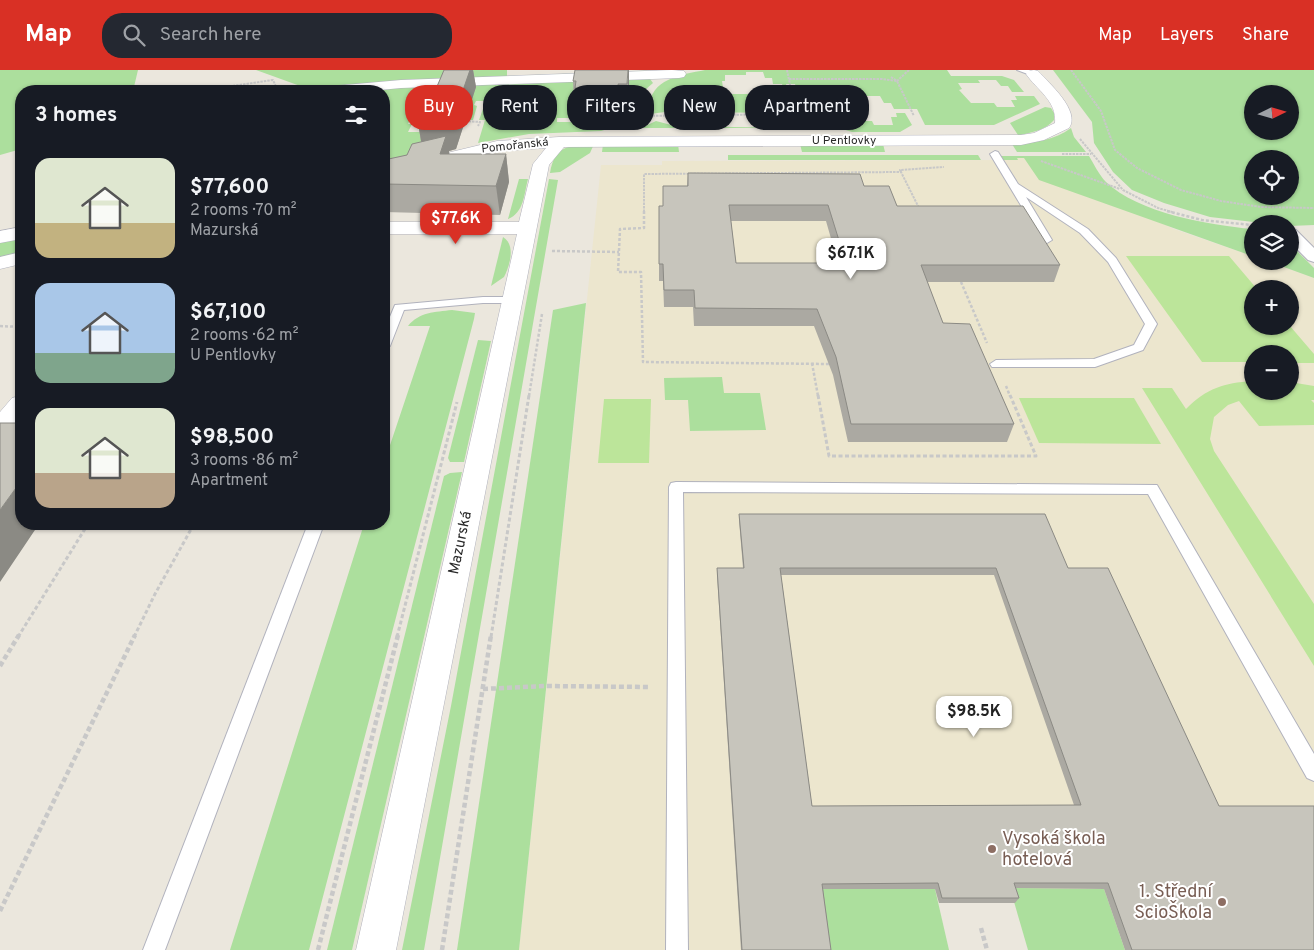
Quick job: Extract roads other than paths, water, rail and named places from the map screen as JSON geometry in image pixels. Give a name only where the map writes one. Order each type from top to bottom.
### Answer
[{"type":"street","name":"U Pentlovky","points":[[560,142],[1021,140],[1038,137],[1063,125],[1065,116],[1060,106],[1027,72]]},
{"type":"street","points":[[390,86],[679,74]]},
{"type":"street","name":"Pomořanská","points":[[390,172],[497,146],[560,142]]},
{"type":"street","name":"Mazurská","points":[[376,950],[541,164],[560,142]]},
{"type":"street","points":[[497,146],[517,152],[541,164]]},
{"type":"street","points":[[390,228],[527,228]]},
{"type":"street","points":[[0,237],[15,234]]},
{"type":"street","points":[[1299,242],[1314,257]]},
{"type":"street","points":[[0,263],[15,259]]},
{"type":"street","points":[[0,427],[15,410]]},
{"type":"lane","points":[[995,154],[1016,186],[1046,240]]},
{"type":"lane","points":[[996,364],[1095,363],[1139,347],[1151,324],[1112,260],[1084,231],[1016,186]]},
{"type":"lane","points":[[390,330],[399,307],[483,300],[512,300]]},
{"type":"lane","points":[[677,950],[676,487],[1152,489],[1314,772]]},
{"type":"lane","points":[[154,950],[314,530]]},
{"type":"place","name":"Vysoká škola hotelová","points":[[992,849]]},
{"type":"place","name":"1. Střední ScioŠkola","points":[[1222,902]]}]
